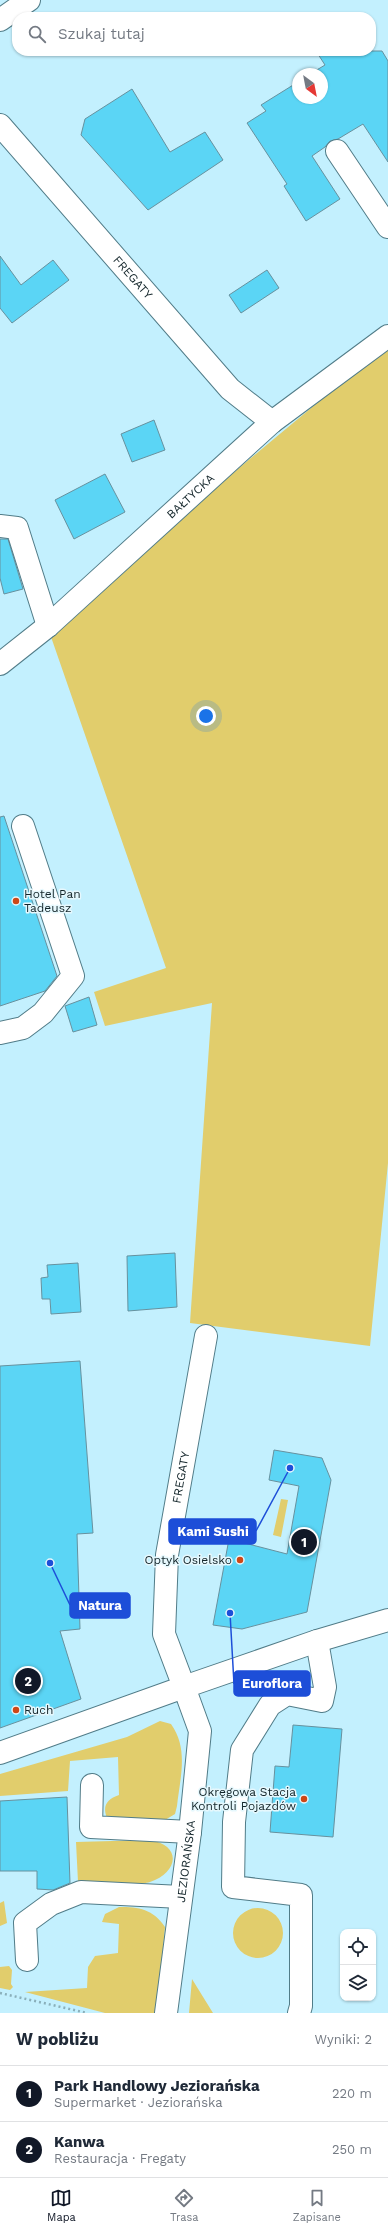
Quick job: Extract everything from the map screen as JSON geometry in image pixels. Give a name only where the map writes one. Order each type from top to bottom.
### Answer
[{"type":"street","points":[[0,20],[29,0]]},
{"type":"street","name":"FREGATY","points":[[0,125],[230,389],[272,422]]},
{"type":"street","points":[[337,151],[388,227]]},
{"type":"street","name":"BAŁTYCKA","points":[[0,664],[48,626],[272,422],[388,336]]},
{"type":"street","points":[[0,526],[18,528],[48,626]]},
{"type":"street","points":[[0,1033],[23,1028],[44,1013],[73,976],[23,826]]},
{"type":"street","name":"FREGATY","points":[[184,1687],[164,1634],[167,1555],[206,1336]]},
{"type":"street","points":[[0,1753],[317,1641],[388,1620]]},
{"type":"street","points":[[299,2013],[301,2006],[301,1895],[233,1887],[234,1822],[242,1750],[270,1705],[287,1694],[322,1701],[325,1687],[317,1641]]},
{"type":"street","name":"JEZIORAŃSKA","points":[[166,2013],[190,1832],[200,1731],[184,1687]]},
{"type":"street","points":[[92,1785],[91,1827],[190,1832]]},
{"type":"street","points":[[27,1960],[25,1923],[50,1904],[81,1892],[181,1897]]},
{"type":"path","points":[[0,1993],[87,2013]]},
{"type":"shaded area","points":[[388,344],[388,1163],[370,1346],[190,1323],[212,1003],[105,1026],[94,992],[166,968],[50,634],[239,468]]},
{"type":"shaded area","points":[[281,1499],[288,1500],[281,1537],[273,1535]]},
{"type":"shaded area","points":[[160,1721],[171,1724],[177,1734],[182,1754],[181,1774],[175,1814],[165,1820],[107,1818],[105,1807],[111,1799],[119,1795],[118,1757],[70,1761],[68,1791],[0,1796],[0,1774],[127,1737]]},
{"type":"shaded area","points":[[149,1840],[160,1843],[168,1848],[172,1853],[173,1860],[171,1867],[159,1878],[150,1882],[136,1884],[78,1882],[76,1842]]},
{"type":"shaded area","points":[[4,1901],[7,1923],[0,1926],[0,1903]]},
{"type":"shaded area","points":[[119,1907],[145,1910],[156,1916],[165,1927],[157,2013],[105,2013],[25,1992],[87,1988],[88,1967],[95,1956],[118,1953],[119,1924],[102,1922],[105,1914]]},
{"type":"shaded area","points":[[258,1908],[267,1910],[278,1919],[283,1933],[281,1942],[272,1953],[258,1958],[249,1956],[238,1947],[233,1933],[235,1924],[244,1913]]},
{"type":"shaded area","points":[[9,1966],[12,1970],[11,1984],[13,1987],[10,1990],[0,1988],[0,1967]]},
{"type":"shaded area","points":[[192,1979],[213,2013],[189,2013]]},
{"type":"building","points":[[376,51],[382,51],[388,61],[388,162],[363,124],[338,139],[330,141],[325,147],[312,156],[340,199],[306,221],[284,186],[287,184],[247,123],[266,111],[261,105],[292,86],[292,104],[328,104],[328,68],[320,68],[325,65],[319,56],[376,56]]},
{"type":"building","points":[[132,89],[170,152],[205,132],[223,160],[148,210],[81,135],[85,119]]},
{"type":"building","points":[[0,256],[21,285],[53,260],[69,280],[12,323],[0,308]]},
{"type":"building","points":[[267,270],[279,288],[241,313],[229,295]]},
{"type":"building","points":[[154,420],[165,450],[132,462],[121,434]]},
{"type":"building","points":[[105,474],[125,512],[74,539],[55,500]]},
{"type":"building","points":[[0,539],[8,539],[23,589],[4,594],[0,578]]},
{"type":"building","name":"Hotel Pan Tadeusz","points":[[4,816],[57,976],[45,991],[0,1006],[0,817]]},
{"type":"building","points":[[89,997],[97,1025],[73,1032],[65,1006]]},
{"type":"building","points":[[175,1253],[177,1307],[128,1311],[127,1256]]},
{"type":"building","points":[[78,1263],[81,1312],[51,1314],[50,1299],[42,1299],[41,1278],[48,1277],[47,1265]]},
{"type":"building","points":[[80,1361],[93,1533],[77,1534],[80,1629],[60,1631],[81,1699],[0,1728],[0,1366]]},
{"type":"building","points":[[274,1450],[322,1458],[331,1480],[307,1612],[242,1629],[213,1625],[229,1539],[287,1554],[299,1486],[269,1480]]},
{"type":"building","name":"Okręgowa Stacja Kontroli Pojazdów","points":[[293,1725],[342,1729],[333,1837],[270,1832],[275,1766],[289,1767]]},
{"type":"building","points":[[67,1797],[70,1883],[53,1890],[37,1889],[37,1871],[0,1871],[0,1801]]},
{"type":"place","name":"Hotel Pan Tadeusz","points":[[16,901]]},
{"type":"place","name":"Kami Sushi","points":[[290,1468]]},
{"type":"place","name":"Park Handlowy Jeziorańska","points":[[304,1542]]},
{"type":"place","name":"Optyk Osielsko","points":[[240,1560]]},
{"type":"place","name":"Natura","points":[[50,1563]]},
{"type":"place","name":"Euroflora","points":[[230,1613]]},
{"type":"place","name":"Kanwa","points":[[28,1681]]},
{"type":"place","name":"Ruch","points":[[16,1710]]},
{"type":"place","name":"Okręgowa Stacja Kontroli Pojazdów","points":[[304,1799]]}]
